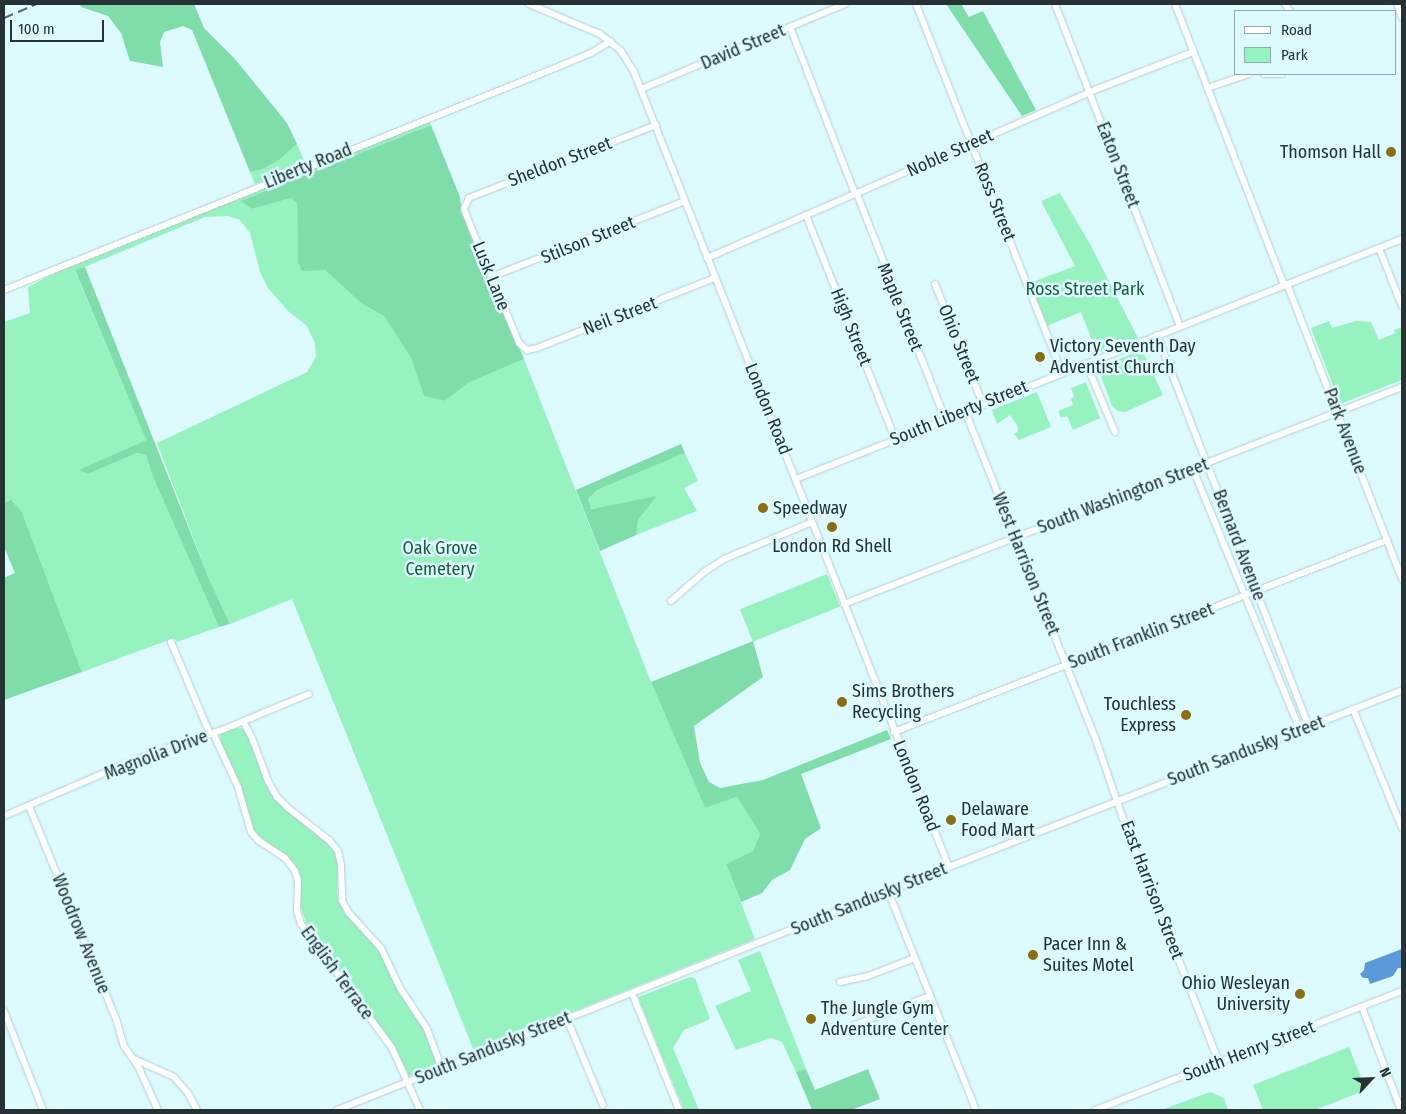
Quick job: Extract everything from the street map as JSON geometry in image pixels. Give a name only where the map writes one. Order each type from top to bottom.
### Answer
[{"type":"street","name":"London Road","points":[[529,4],[593,30],[611,41],[626,56],[656,126],[894,732],[949,867]]},
{"type":"street","name":"David Street","points":[[641,89],[845,4]]},
{"type":"street","name":"Ross Street","points":[[916,4],[1062,373]]},
{"type":"street","name":"Eaton Street","points":[[1055,4],[1180,326]]},
{"type":"street","name":"Park Avenue","points":[[1175,4],[1402,579]]},
{"type":"street","points":[[1397,4],[1402,17]]},
{"type":"street","name":"Maple Street","points":[[790,28],[945,419]]},
{"type":"street","name":"Liberty Road","points":[[4,290],[576,60],[611,41]]},
{"type":"street","name":"Noble Street","points":[[708,258],[1089,92],[1194,52]]},
{"type":"street","points":[[1207,88],[1246,75]]},
{"type":"street","name":"Sheldon Street","points":[[466,202],[472,196],[656,126]]},
{"type":"street","name":"Stilson Street","points":[[491,277],[685,201]]},
{"type":"street","name":"Lusk Lane","points":[[466,202],[464,209],[491,277],[519,343],[524,348]]},
{"type":"street","name":"High Street","points":[[806,215],[895,439]]},
{"type":"street","name":"South Liberty Street","points":[[796,479],[1402,239]]},
{"type":"street","points":[[1379,248],[1402,306]]},
{"type":"street","name":"Neil Street","points":[[524,348],[537,348],[716,278]]},
{"type":"street","name":"Ohio Street","points":[[935,284],[983,404]]},
{"type":"street","name":"Bernard Avenue","points":[[1157,336],[1309,726]]},
{"type":"street","points":[[1086,363],[1115,432]]},
{"type":"street","name":"South Washington Street","points":[[844,604],[1402,387]]},
{"type":"street","name":"West Harrison Street","points":[[965,411],[1118,801]]},
{"type":"street","name":"Bernard Avenue","points":[[1193,469],[1300,730]]},
{"type":"street","points":[[671,601],[704,572],[724,559],[812,522]]},
{"type":"street","name":"South Franklin Street","points":[[894,732],[1387,540]]},
{"type":"street","name":"English Terrace","points":[[171,642],[238,787],[251,832],[259,841],[285,858],[296,871],[298,881],[297,911],[301,924],[392,1048],[420,1110]]},
{"type":"street","name":"South Sandusky Street","points":[[337,1110],[888,891],[1402,690]]},
{"type":"street","name":"Magnolia Drive","points":[[4,816],[144,757],[212,734],[309,694]]},
{"type":"street","points":[[1354,709],[1402,828]]},
{"type":"street","points":[[243,721],[252,738],[268,781],[277,797],[329,840],[338,851],[341,865],[342,901],[349,913],[381,948],[400,988],[427,1029],[442,1069]]},
{"type":"street","name":"East Harrison Street","points":[[1118,801],[1219,1062]]},
{"type":"street","name":"Woodrow Avenue","points":[[29,806],[117,1022],[124,1046],[134,1059],[158,1110]]},
{"type":"street","points":[[888,891],[976,1110]]},
{"type":"street","points":[[840,982],[868,976],[915,958]]},
{"type":"street","name":"South Henry Street","points":[[1095,1110],[1402,992]]},
{"type":"street","points":[[632,993],[679,1110]]},
{"type":"street","points":[[852,1026],[930,996]]},
{"type":"street","points":[[1362,1007],[1401,1110]]},
{"type":"street","points":[[4,1011],[43,1110]]},
{"type":"street","points":[[567,1019],[603,1105]]},
{"type":"street","points":[[134,1059],[174,1077],[188,1093],[197,1110]]},
{"type":"green space","points":[[80,4],[194,4],[204,28],[235,59],[287,123],[297,144],[279,160],[263,169],[250,172],[192,30],[183,26],[164,32],[160,42],[163,67],[130,61],[121,33],[108,16],[81,7]]},
{"type":"green space","points":[[946,4],[961,4],[969,17],[983,11],[1036,110],[1022,116]]},
{"type":"green space","name":"Oak Grove Cemetery","points":[[429,122],[431,125],[242,201],[252,209],[291,198],[297,203],[298,263],[302,270],[325,270],[362,304],[384,316],[411,358],[424,396],[445,401],[468,383],[524,359],[651,682],[705,808],[737,797],[760,834],[753,851],[726,864],[755,939],[474,1051],[292,599],[230,624],[209,579],[157,443],[307,372],[316,357],[315,343],[306,325],[288,311],[268,288],[260,272],[250,233],[240,220],[228,216],[205,217],[75,271],[146,440],[80,470],[88,474],[137,453],[146,455],[153,477],[219,627],[177,642],[174,638],[82,672],[22,512],[12,501],[4,503],[4,322],[30,313],[28,287],[73,264]]},
{"type":"green space","points":[[431,125],[460,197],[462,211],[524,359],[468,383],[445,401],[424,396],[411,358],[384,316],[362,304],[325,270],[302,271],[298,263],[297,203],[291,198],[252,209],[241,201]]},
{"type":"green space","points":[[297,144],[305,163],[255,184],[250,172],[263,169],[279,160]]},
{"type":"green space","name":"Ross Street Park","points":[[1060,193],[1090,244],[1138,338],[1097,353],[1081,312],[1047,326],[1030,283],[1075,266],[1041,201]]},
{"type":"green space","points":[[85,267],[209,579],[230,624],[219,627],[153,477],[146,455],[137,453],[88,474],[79,470],[146,440],[75,270]]},
{"type":"green space","points":[[1329,321],[1332,328],[1356,321],[1371,322],[1379,340],[1395,333],[1394,330],[1402,327],[1402,380],[1340,404],[1311,328]]},
{"type":"green space","points":[[1142,350],[1163,395],[1125,412],[1118,411],[1112,406],[1098,368]]},
{"type":"green space","points":[[1086,382],[1100,418],[1073,430],[1067,416],[1061,418],[1058,411],[1073,405],[1071,399],[1074,397],[1071,388]]},
{"type":"green space","points":[[1037,392],[1051,427],[1019,440],[1014,434],[1018,431],[1017,425],[1010,415],[997,424],[992,410]]},
{"type":"green space","points":[[681,444],[685,453],[597,490],[588,499],[591,509],[657,496],[638,520],[636,535],[600,551],[576,490]]},
{"type":"green space","points":[[685,453],[698,481],[684,488],[697,511],[636,535],[638,520],[656,497],[590,509],[588,499],[597,490]]},
{"type":"green space","points":[[11,500],[22,512],[82,672],[4,700],[4,578],[15,573],[4,547],[4,503]]},
{"type":"green space","points":[[827,574],[840,606],[753,642],[740,609]]},
{"type":"green space","points":[[753,641],[763,677],[694,726],[700,763],[709,782],[720,788],[763,780],[887,730],[891,739],[801,774],[821,828],[805,839],[790,870],[772,880],[762,893],[741,902],[726,864],[753,851],[760,834],[737,797],[705,808],[651,682]]},
{"type":"green space","points":[[242,728],[250,738],[280,804],[335,850],[339,864],[337,893],[340,904],[371,936],[420,1020],[439,1064],[409,1076],[395,1048],[309,930],[300,906],[301,877],[294,863],[254,832],[235,772],[221,743],[220,734],[231,729]]},
{"type":"green space","points":[[760,951],[806,1069],[796,1072],[782,1042],[771,1038],[736,1050],[715,1006],[751,991],[738,960]]},
{"type":"green space","points":[[690,977],[695,978],[710,1019],[684,1030],[673,1048],[699,1110],[684,1110],[638,997]]},
{"type":"green space","points":[[1349,1047],[1366,1090],[1315,1110],[1263,1110],[1253,1085]]},
{"type":"green space","points":[[806,1069],[815,1090],[868,1069],[880,1099],[851,1110],[812,1110],[796,1072]]},
{"type":"green space","points":[[1210,1092],[1224,1098],[1228,1110],[1161,1110]]},
{"type":"water","points":[[1402,949],[1402,968],[1398,968],[1393,976],[1370,984],[1368,978],[1363,978],[1360,974],[1364,970],[1365,963]]},
{"type":"railway","points":[[4,18],[37,4]]},
{"type":"place","name":"Thomson Hall","points":[[1391,152]]},
{"type":"place","name":"Victory Seventh Day Adventist Church","points":[[1040,357]]},
{"type":"place","name":"Speedway","points":[[763,508]]},
{"type":"place","name":"London Rd Shell","points":[[832,527]]},
{"type":"place","name":"Sims Brothers Recycling","points":[[842,702]]},
{"type":"place","name":"Touchless Express","points":[[1186,715]]},
{"type":"place","name":"Delaware Food Mart","points":[[951,820]]},
{"type":"place","name":"Pacer Inn & Suites Motel","points":[[1033,955]]},
{"type":"place","name":"Ohio Wesleyan University","points":[[1300,994]]},
{"type":"place","name":"The Jungle Gym Adventure Center","points":[[811,1019]]}]
